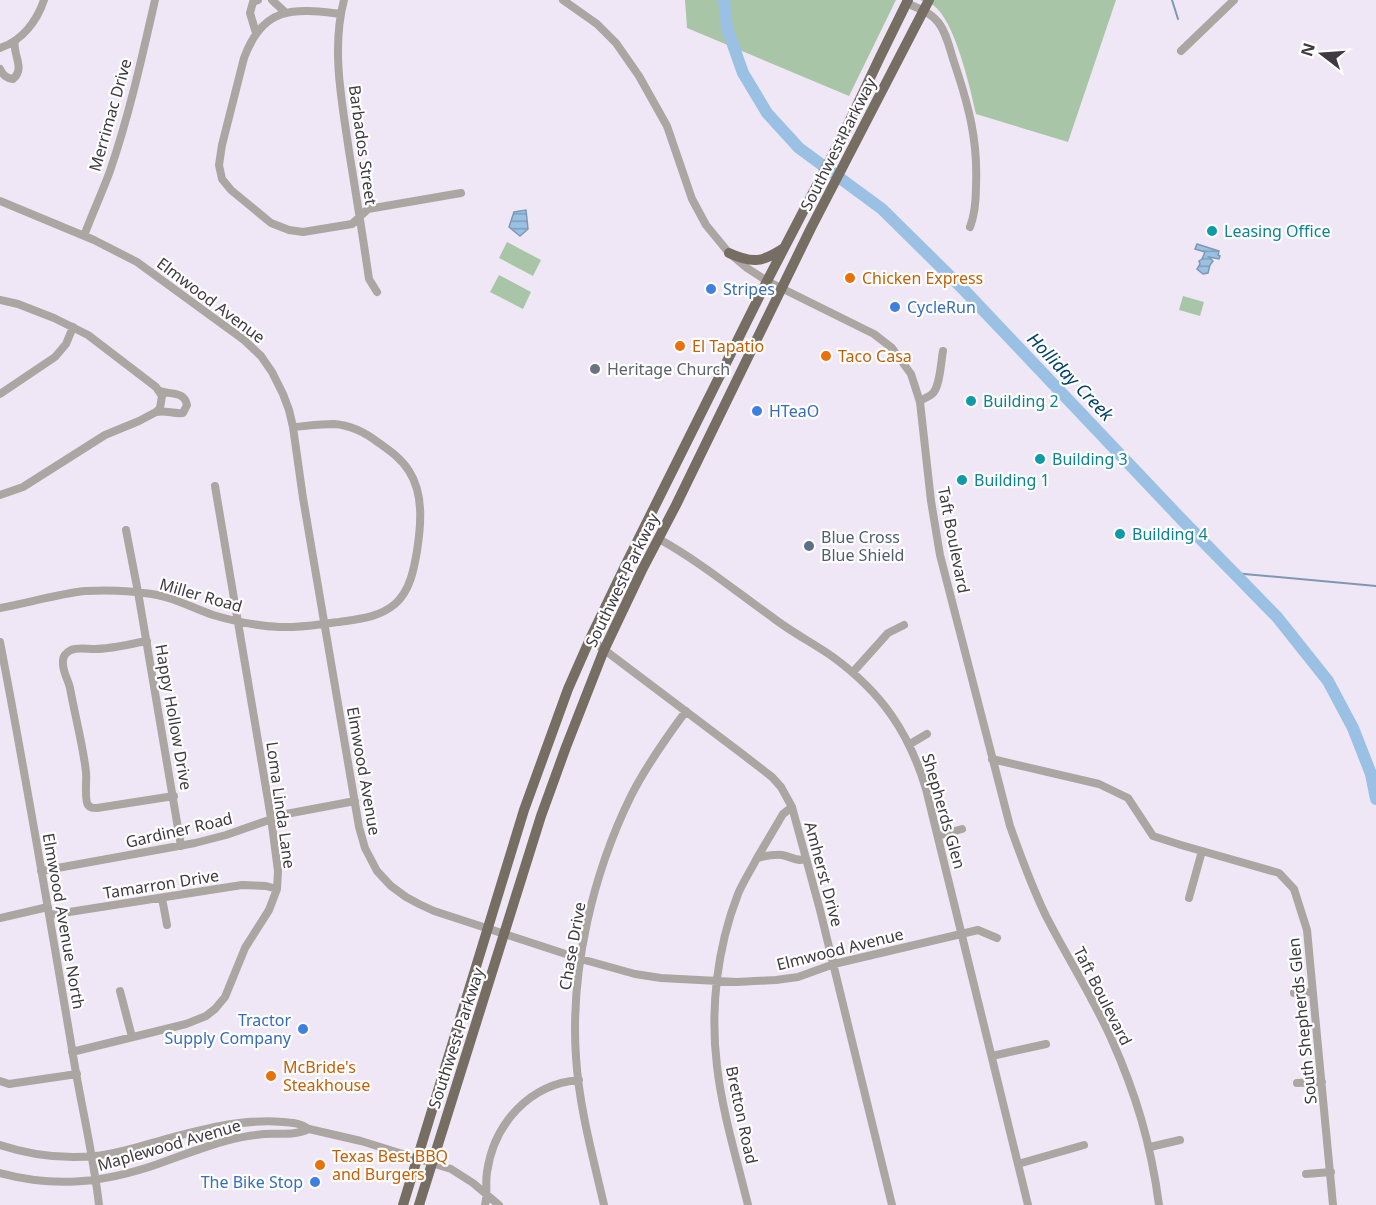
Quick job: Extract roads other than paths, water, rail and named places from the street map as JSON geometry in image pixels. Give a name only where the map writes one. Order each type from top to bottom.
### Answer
[{"type":"main road","name":"Southwest Parkway","points":[[403,1205],[524,810],[556,721],[590,639],[710,396],[844,134],[907,2]]},
{"type":"main road","name":"Southwest Parkway","points":[[420,1205],[542,816],[573,727],[604,650],[811,228],[926,5]]},
{"type":"main road","points":[[729,253],[742,259],[756,260],[769,258],[786,246]]},
{"type":"main road","points":[[710,396],[727,402]]},
{"type":"main road","points":[[556,721],[573,727]]},
{"type":"street","points":[[0,48],[15,41],[32,26],[44,0]]},
{"type":"street","name":"Merrimac Drive","points":[[84,236],[120,140],[154,0]]},
{"type":"street","points":[[256,33],[249,12],[253,2],[258,0]]},
{"type":"street","points":[[272,0],[286,13]]},
{"type":"street","name":"Barbados Street","points":[[344,0],[338,48],[341,95],[369,279],[377,292]]},
{"type":"street","name":"Taft Boulevard","points":[[563,0],[597,24],[616,43],[639,76],[667,126],[692,199],[706,225],[729,253],[768,281],[874,334],[892,348],[911,374],[920,402],[932,509],[940,555],[1010,826],[1046,917],[1111,1037],[1138,1106],[1150,1147],[1160,1205]]},
{"type":"street","points":[[1181,51],[1234,0]]},
{"type":"street","points":[[907,2],[926,5],[938,21],[966,99],[973,129],[977,170],[974,214],[970,227]]},
{"type":"street","points":[[341,14],[310,10],[286,13],[268,21],[256,33],[244,58],[222,145],[219,165],[222,178],[231,190],[271,223],[289,230],[303,232],[352,224],[368,209],[461,193]]},
{"type":"street","points":[[0,69],[7,78],[13,79],[17,75],[19,71],[15,41]]},
{"type":"street","name":"Elmwood Avenue","points":[[0,201],[84,236],[137,262],[253,347],[278,382],[293,427],[359,827],[365,848],[377,871],[391,886],[406,897],[434,911],[617,970],[661,978],[736,982],[776,980],[798,976],[834,963],[962,933],[978,930],[997,938]]},
{"type":"street","points":[[0,300],[18,304],[88,335],[160,391],[172,395],[181,394],[187,405],[183,412],[156,412],[105,435],[23,487],[0,495]]},
{"type":"street","points":[[0,394],[55,357],[66,344],[73,327]]},
{"type":"street","points":[[920,402],[932,394],[936,388],[943,351]]},
{"type":"street","points":[[156,412],[162,401],[160,391]]},
{"type":"street","name":"Miller Road","points":[[0,608],[85,591],[110,591],[160,596],[237,621],[281,627],[370,618],[384,611],[396,603],[403,594],[412,575],[418,544],[421,514],[418,491],[409,471],[371,436],[351,427],[334,424],[293,427]]},
{"type":"street","name":"Loma Linda Lane","points":[[72,1052],[186,1024],[215,1010],[225,997],[245,948],[269,910],[277,889],[278,871],[271,818],[215,486]]},
{"type":"street","name":"Happy Hollow Drive","points":[[126,530],[182,846]]},
{"type":"street","name":"Shepherds Glen","points":[[659,539],[709,570],[788,629],[853,672],[882,701],[910,744],[922,773],[1028,1205]]},
{"type":"street","points":[[853,672],[888,633],[904,625]]},
{"type":"street","name":"Amherst Drive","points":[[590,639],[772,777],[781,787],[792,807],[834,963],[892,1205]]},
{"type":"street","points":[[147,641],[95,649],[69,650],[63,660],[64,672],[70,688],[86,770],[87,804],[97,808],[174,796]]},
{"type":"street","name":"Elmwood Avenue North","points":[[0,642],[72,1052],[93,1156],[99,1205]]},
{"type":"street","name":"Chase Drive","points":[[604,1205],[583,1108],[576,1057],[577,994],[581,959],[589,916],[603,864],[616,828],[632,793],[664,741],[686,711]]},
{"type":"street","points":[[910,744],[927,734]]},
{"type":"street","name":"South Shepherds Glen","points":[[992,759],[1099,784],[1128,798],[1153,836],[1279,873],[1294,889],[1307,930],[1333,1205]]},
{"type":"street","name":"Gardiner Road","points":[[41,871],[182,846],[226,835],[271,818],[304,809],[355,801]]},
{"type":"street","name":"Bretton Road","points":[[748,1205],[716,1065],[717,980],[722,945],[738,895],[783,814],[792,807]]},
{"type":"street","points":[[938,836],[962,830]]},
{"type":"street","points":[[1189,898],[1202,851]]},
{"type":"street","points":[[757,858],[784,855],[799,861],[806,859]]},
{"type":"street","name":"Tamarron Drive","points":[[0,918],[162,898],[242,885],[277,889]]},
{"type":"street","points":[[162,898],[166,925]]},
{"type":"street","points":[[120,991],[132,1037]]},
{"type":"street","points":[[1294,993],[1313,992]]},
{"type":"street","points":[[992,1056],[1046,1044]]},
{"type":"street","points":[[0,1081],[9,1084],[76,1074]]},
{"type":"street","points":[[485,1205],[488,1195],[486,1176],[490,1154],[505,1123],[518,1108],[542,1090],[567,1081],[579,1080]]},
{"type":"street","points":[[1297,1083],[1322,1082]]},
{"type":"street","name":"Maplewood Avenue","points":[[0,1145],[49,1156],[93,1156],[233,1124],[274,1121],[302,1124],[309,1130],[361,1141],[456,1172],[474,1183],[499,1205]]},
{"type":"street","name":"Maplewood Avenue","points":[[0,1173],[64,1182],[97,1180],[156,1165],[228,1140],[262,1134],[302,1133],[309,1130]]},
{"type":"street","points":[[1150,1147],[1180,1140]]},
{"type":"street","points":[[1018,1164],[1084,1145]]},
{"type":"street","points":[[1306,1174],[1331,1172]]},
{"type":"water","points":[[526,210],[528,229],[520,236],[509,227],[514,212]]},
{"type":"water","points":[[1197,244],[1219,251],[1219,259],[1209,257],[1213,261],[1208,273],[1203,274],[1197,269],[1205,252],[1195,249]]},
{"type":"waterway","name":"Holliday Creek","points":[[724,0],[727,28],[743,73],[767,113],[799,148],[882,209],[965,291],[1277,617],[1328,681],[1353,728],[1371,774],[1376,799]]},
{"type":"waterway","points":[[1172,0],[1178,19]]},
{"type":"waterway","points":[[1233,573],[1376,586]]},
{"type":"place","name":"Leasing Office","points":[[1212,231]]},
{"type":"place","name":"Chicken Express","points":[[850,278]]},
{"type":"place","name":"Stripes","points":[[711,289]]},
{"type":"place","name":"CycleRun","points":[[895,307]]},
{"type":"place","name":"El Tapatio","points":[[680,346]]},
{"type":"place","name":"Taco Casa","points":[[826,356]]},
{"type":"place","name":"Heritage Church","points":[[595,369]]},
{"type":"place","name":"Building 2","points":[[971,401]]},
{"type":"place","name":"HTeaO","points":[[757,411]]},
{"type":"place","name":"Building 3","points":[[1040,459]]},
{"type":"place","name":"Building 1","points":[[962,480]]},
{"type":"place","name":"Building 4","points":[[1120,534]]},
{"type":"place","name":"Blue Cross Blue Shield","points":[[809,546]]},
{"type":"place","name":"Tractor Supply Company","points":[[303,1029]]},
{"type":"place","name":"McBride's Steakhouse","points":[[271,1076]]},
{"type":"place","name":"Texas Best BBQ and Burgers","points":[[320,1165]]},
{"type":"place","name":"The Bike Stop","points":[[315,1182]]}]
